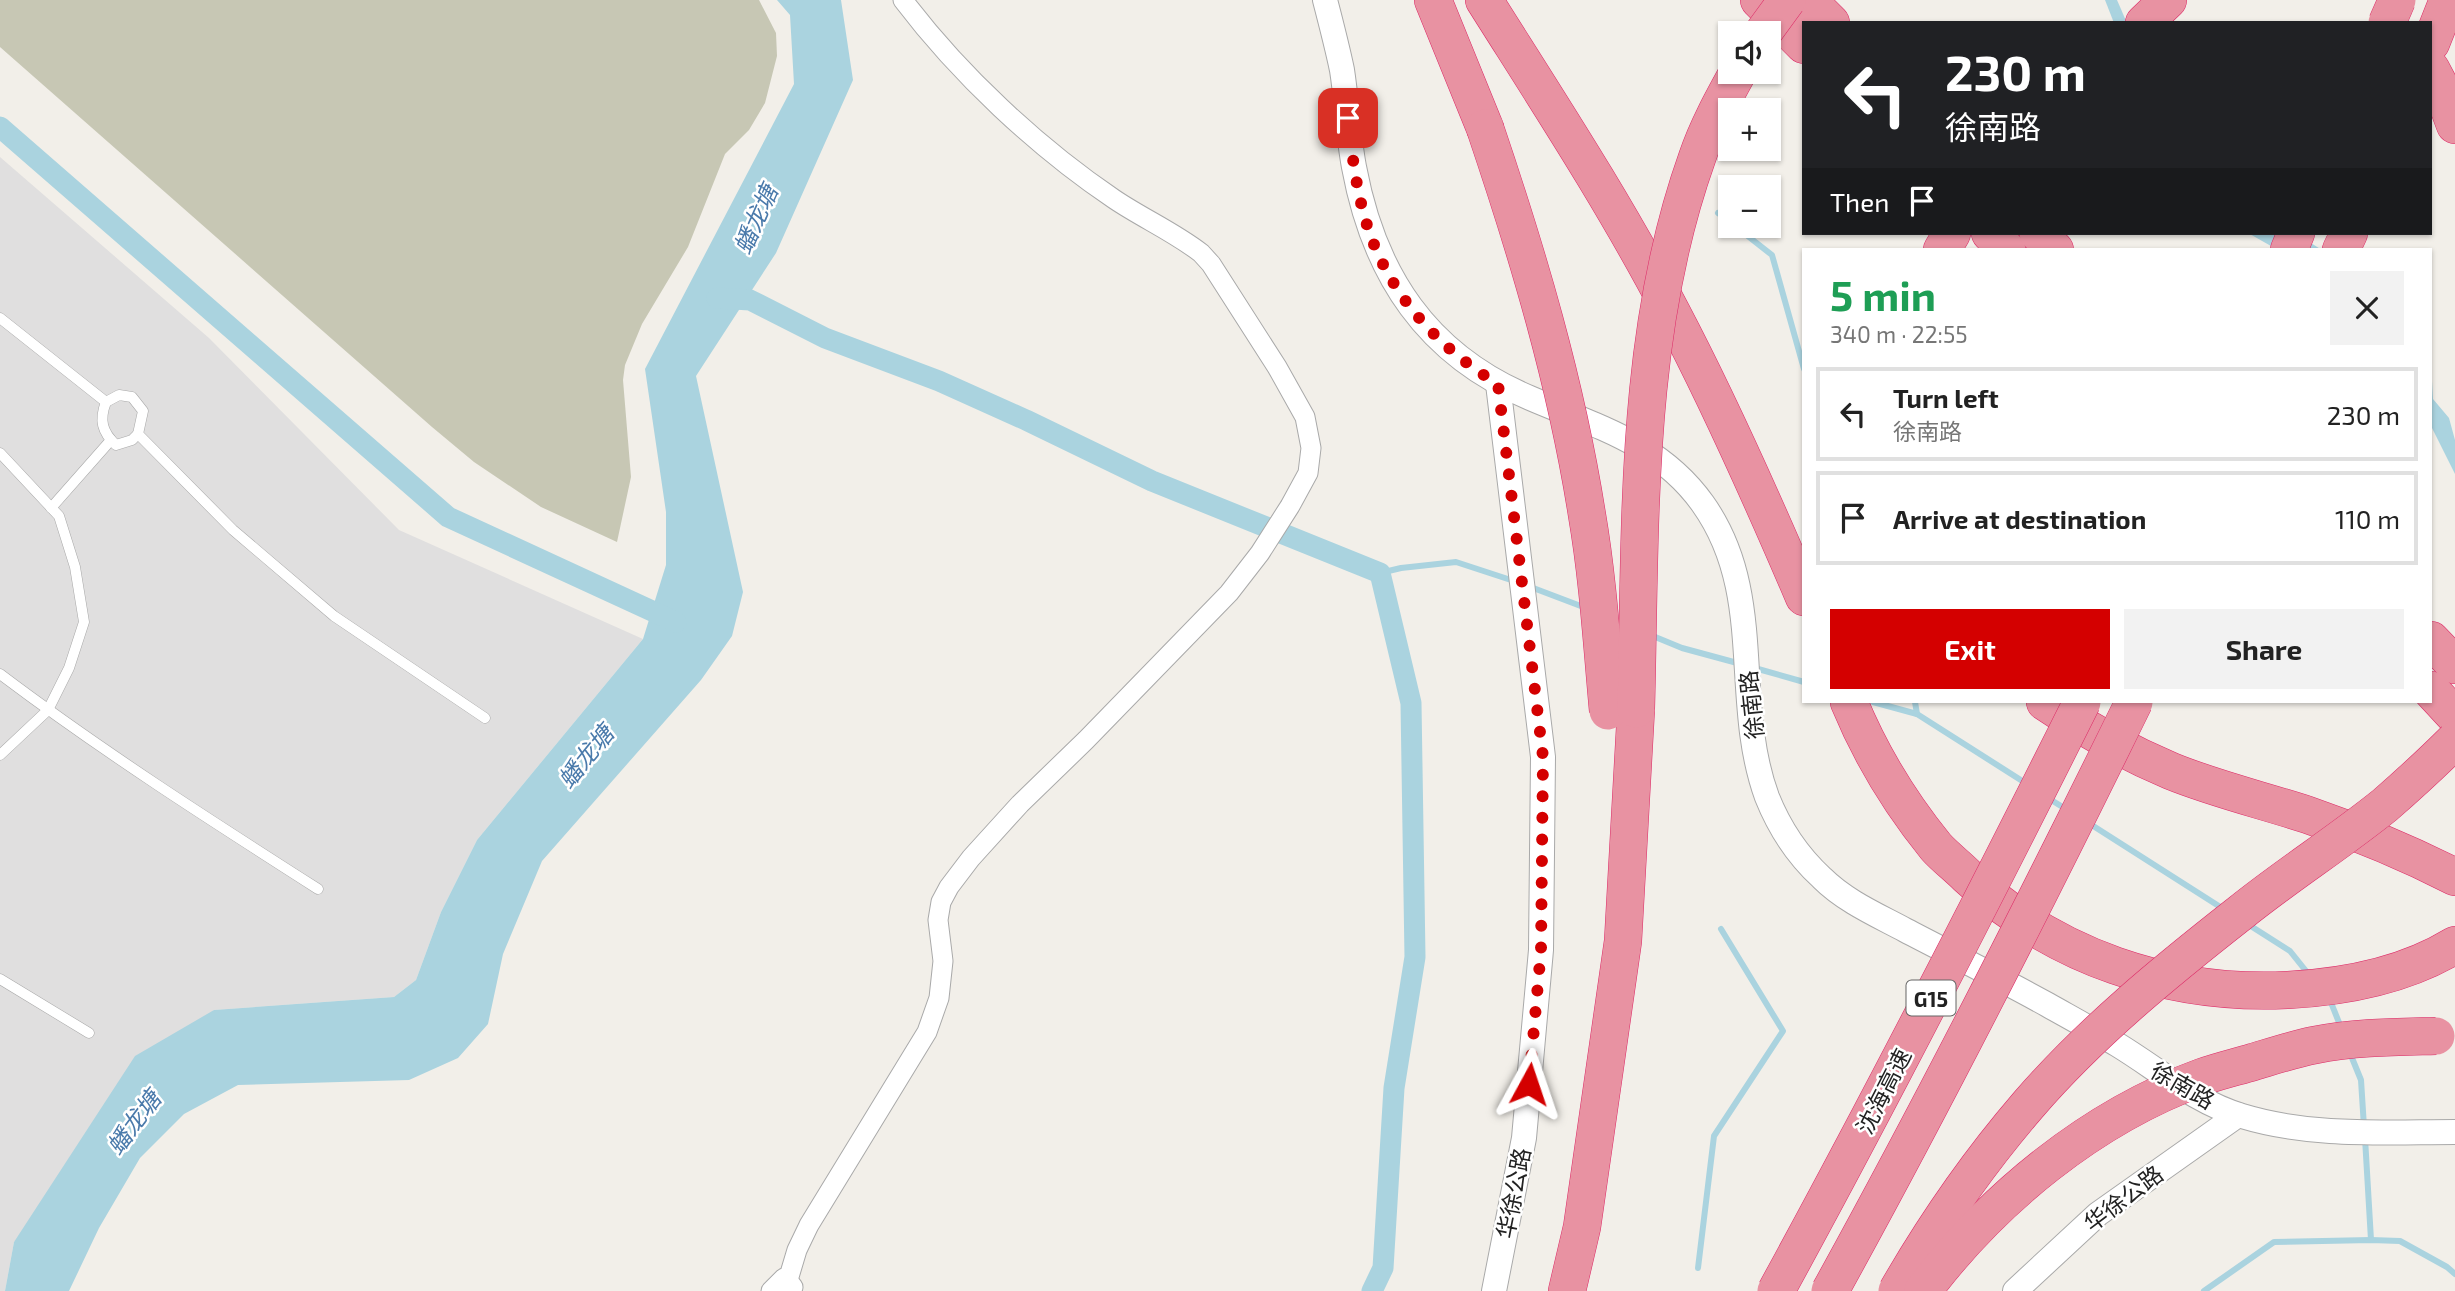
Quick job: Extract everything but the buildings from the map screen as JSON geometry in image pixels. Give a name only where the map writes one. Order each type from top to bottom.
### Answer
[{"type":"highway","points":[[1433,0],[1485,128],[1518,224],[1547,323],[1588,516],[1622,710]]},
{"type":"highway","points":[[1484,0],[1575,143],[1672,312],[1757,487],[1802,592]]},
{"type":"highway","points":[[1759,0],[1802,43]]},
{"type":"highway","points":[[1769,21],[1780,0]]},
{"type":"highway","points":[[1771,21],[1787,0]]},
{"type":"highway","points":[[1808,0],[1829,21]]},
{"type":"highway","points":[[2146,21],[2168,0]]},
{"type":"highway","points":[[2387,0],[2401,21]]},
{"type":"highway","points":[[2388,21],[2397,0]]},
{"type":"highway","points":[[2432,40],[2448,0]]},
{"type":"highway","points":[[2432,71],[2455,125]]},
{"type":"highway","points":[[1567,1291],[1582,1227],[1623,941],[1622,710],[1653,338],[1666,264],[1697,156],[1731,84]]},
{"type":"highway","points":[[1992,235],[2005,248]]},
{"type":"highway","points":[[2040,235],[2053,248]]},
{"type":"highway","points":[[2432,641],[2455,665]]},
{"type":"highway","points":[[2432,692],[2455,716]]},
{"type":"highway","points":[[1850,703],[1877,758],[1905,805],[1938,848],[2017,918],[2062,944],[2108,964],[2155,978],[2205,987],[2258,992],[2321,988],[2384,975],[2442,953],[2455,945]]},
{"type":"highway","points":[[2047,703],[2117,746],[2174,772],[2400,849],[2455,877]]},
{"type":"highway","name":"沈海高速","points":[[1776,1291],[1886,1085],[2081,703]]},
{"type":"highway","name":"沈海高速","points":[[1830,1291],[1884,1194],[2060,855],[2134,703]]},
{"type":"highway","points":[[1897,1291],[1949,1207],[1988,1154],[2029,1104],[2074,1056],[2166,973],[2241,912],[2384,806],[2455,740]]},
{"type":"highway","points":[[1923,1291],[1971,1234],[2010,1195],[2053,1160],[2146,1102],[2201,1078],[2315,1045],[2376,1037],[2446,1037]]},
{"type":"street","points":[[792,1285],[797,1250],[809,1226],[927,1032],[939,998],[943,961],[937,920],[941,902],[949,887],[990,836],[1229,593],[1260,553],[1290,506],[1303,485],[1311,461],[1307,425],[1277,367],[1210,264],[1189,244],[1114,199],[1055,153],[964,71],[903,0]]},
{"type":"street","name":"徐南路","points":[[1325,0],[1342,69],[1354,166],[1364,213],[1379,257],[1404,298],[1434,335],[1469,367],[1498,384],[1621,435],[1650,452],[1678,475],[1701,501],[1725,543],[1742,600],[1748,705],[1758,768],[1782,829],[1801,856],[1824,880],[1876,915],[2043,1002],[2118,1045],[2186,1092],[2238,1115],[2325,1132],[2455,1132]]},
{"type":"street","name":"华徐公路","points":[[1494,1291],[1524,1138],[1541,950],[1543,757],[1498,384]]},
{"type":"street","name":"华徐公路","points":[[2015,1291],[2098,1214],[2238,1115]]},
{"type":"street","points":[[771,1291],[786,1278],[792,1285]]},
{"type":"lane","points":[[0,318],[106,402]]},
{"type":"lane","points":[[119,395],[132,397],[143,411],[138,434],[132,440],[116,445],[106,436],[100,417],[106,402],[119,395]]},
{"type":"lane","points":[[138,434],[233,530],[334,616],[485,718]]},
{"type":"lane","points":[[51,508],[111,440]]},
{"type":"lane","points":[[0,453],[59,516],[75,566],[85,622],[69,668],[48,710],[0,755]]},
{"type":"lane","points":[[0,674],[180,800],[318,889]]},
{"type":"lane","points":[[0,979],[89,1033]]},
{"type":"shaded area","points":[[0,0],[759,0],[776,33],[777,56],[765,103],[749,130],[725,154],[688,247],[642,324],[625,365],[623,380],[631,477],[617,542],[541,507],[474,462],[432,427],[0,47]]},
{"type":"shaded area","points":[[0,157],[209,338],[399,530],[643,639],[477,840],[441,912],[416,980],[394,997],[214,1010],[14,1242],[5,1291],[0,1291]]},
{"type":"water","name":"蟠龙塘","points":[[777,0],[841,0],[853,80],[776,253],[696,376],[743,592],[732,636],[701,680],[542,861],[503,954],[488,1024],[458,1058],[409,1080],[238,1085],[184,1114],[140,1158],[99,1228],[69,1291],[5,1291],[14,1242],[135,1056],[214,1010],[394,997],[416,980],[441,912],[477,840],[643,639],[666,565],[666,512],[645,369],[794,84],[790,15]]},
{"type":"water","points":[[2105,0],[2117,0],[2126,21],[2113,21]]},
{"type":"water","points":[[2252,235],[2298,235],[2319,248],[2274,248]]},
{"type":"water","points":[[2432,381],[2433,399],[2449,418],[2455,440],[2455,474],[2432,428]]},
{"type":"waterway","points":[[0,127],[448,517],[676,622]]},
{"type":"waterway","points":[[1750,238],[1772,255],[1802,362]]},
{"type":"waterway","points":[[717,298],[750,300],[825,338],[939,381],[1026,420],[1152,481],[1380,573],[1411,703],[1415,957],[1394,1088],[1383,1268],[1372,1291]]},
{"type":"waterway","points":[[1380,573],[1456,562],[1514,581]]},
{"type":"waterway","points":[[1528,586],[1586,608]]},
{"type":"waterway","points":[[1648,634],[1682,648],[1741,664]]},
{"type":"waterway","points":[[1751,667],[1802,681]]},
{"type":"waterway","points":[[1877,703],[1917,714],[2027,784]]},
{"type":"waterway","points":[[1915,703],[1917,714]]},
{"type":"waterway","points":[[2048,798],[2069,811]]},
{"type":"waterway","points":[[2087,822],[2225,910]]},
{"type":"waterway","points":[[2246,923],[2290,951],[2310,976]]},
{"type":"waterway","points":[[1698,1268],[1714,1136],[1783,1031],[1721,929]]},
{"type":"waterway","points":[[2327,998],[2342,1030]]},
{"type":"waterway","points":[[2350,1053],[2361,1080],[2364,1127]]},
{"type":"waterway","points":[[2365,1138],[2371,1240]]},
{"type":"waterway","points":[[2204,1291],[2274,1242],[2400,1241],[2455,1274]]},
{"type":"route","points":[[1348,118],[1364,213],[1379,257],[1404,298],[1434,335],[1469,367],[1498,384],[1543,757],[1541,950],[1529,1084]]}]
